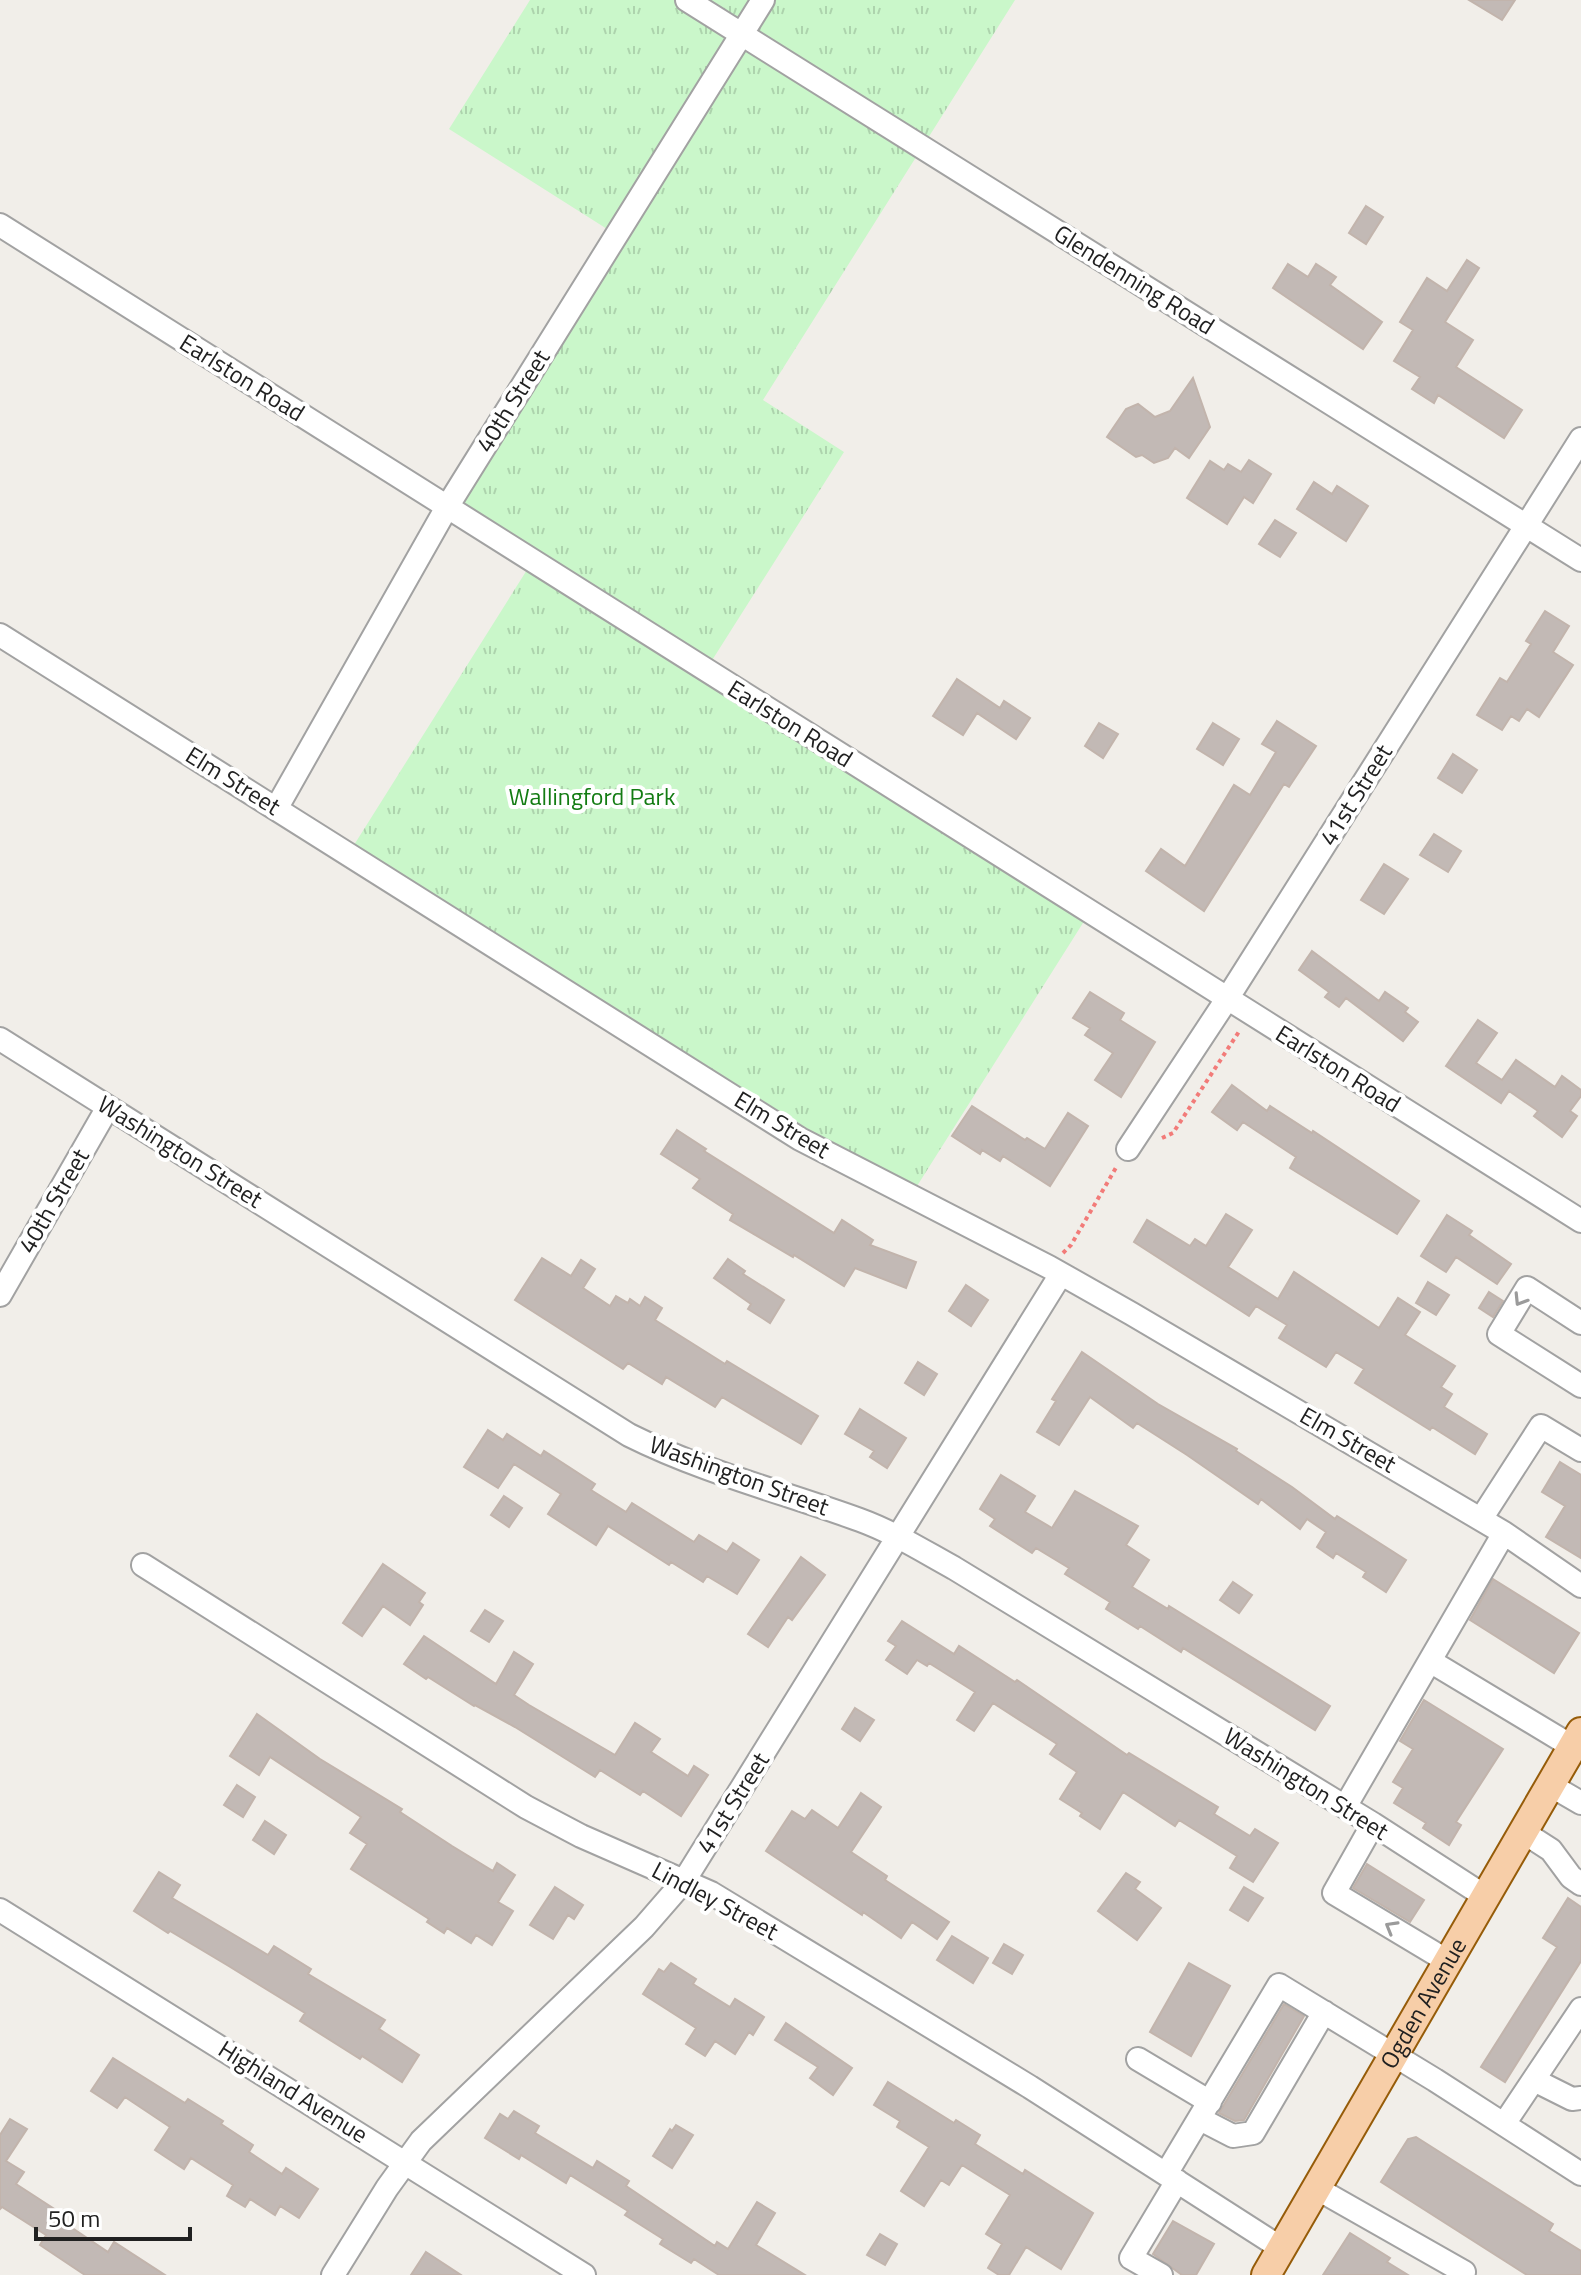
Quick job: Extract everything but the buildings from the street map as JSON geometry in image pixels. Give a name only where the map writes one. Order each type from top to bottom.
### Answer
[{"type":"main road","name":"Ogden Avenue","points":[[1266,2275],[1578,1738]]},
{"type":"street","name":"Glendenning Road","points":[[687,0],[1581,560]]},
{"type":"street","name":"40th Street","points":[[276,809],[447,507],[763,0]]},
{"type":"street","name":"Earlston Road","points":[[0,225],[1581,1221]]},
{"type":"street","name":"41st Street","points":[[1128,1149],[1227,999],[1581,439]]},
{"type":"street","name":"Elm Street","points":[[0,635],[800,1139],[1061,1274],[1481,1519],[1581,1586]]},
{"type":"street","name":"Washington Street","points":[[0,1039],[629,1435],[693,1464],[862,1521],[899,1537],[1373,1824],[1486,1897]]},
{"type":"street","name":"40th Street","points":[[0,1295],[108,1107]]},
{"type":"street","name":"41st Street","points":[[333,2275],[405,2162],[436,2124],[644,1927],[684,1881],[1061,1274]]},
{"type":"street","points":[[1581,1323],[1527,1288],[1499,1334],[1581,1386]]},
{"type":"street","points":[[1481,1519],[1541,1426],[1581,1450]]},
{"type":"street","points":[[1345,1807],[1504,1533]]},
{"type":"street","name":"Lindley Street","points":[[143,1565],[526,1807],[581,1836],[711,1893],[984,2059],[1281,2248]]},
{"type":"street","points":[[1430,1661],[1578,1738]]},
{"type":"street","points":[[1550,1785],[1581,1803]]},
{"type":"street","points":[[1373,1824],[1334,1893],[1449,1962]]},
{"type":"street","points":[[1523,1832],[1551,1850],[1578,1874]]},
{"type":"street","name":"Highland Avenue","points":[[0,1910],[584,2275]]},
{"type":"street","points":[[1161,2275],[1128,2266],[1205,2110],[1279,1985],[1581,2174]]},
{"type":"street","points":[[1504,2124],[1581,2009]]},
{"type":"street","points":[[1138,2059],[1205,2110],[1233,2136],[1253,2133],[1324,2012]]},
{"type":"street","points":[[1534,2080],[1572,2099],[1581,2098]]},
{"type":"street","points":[[1316,2188],[1464,2272]]},
{"type":"green space","name":"Wallingford Park","points":[[530,0],[1015,0],[763,400],[844,452],[704,673],[1088,915],[912,1194],[354,845],[537,554],[460,504],[626,241],[449,129]]}]
